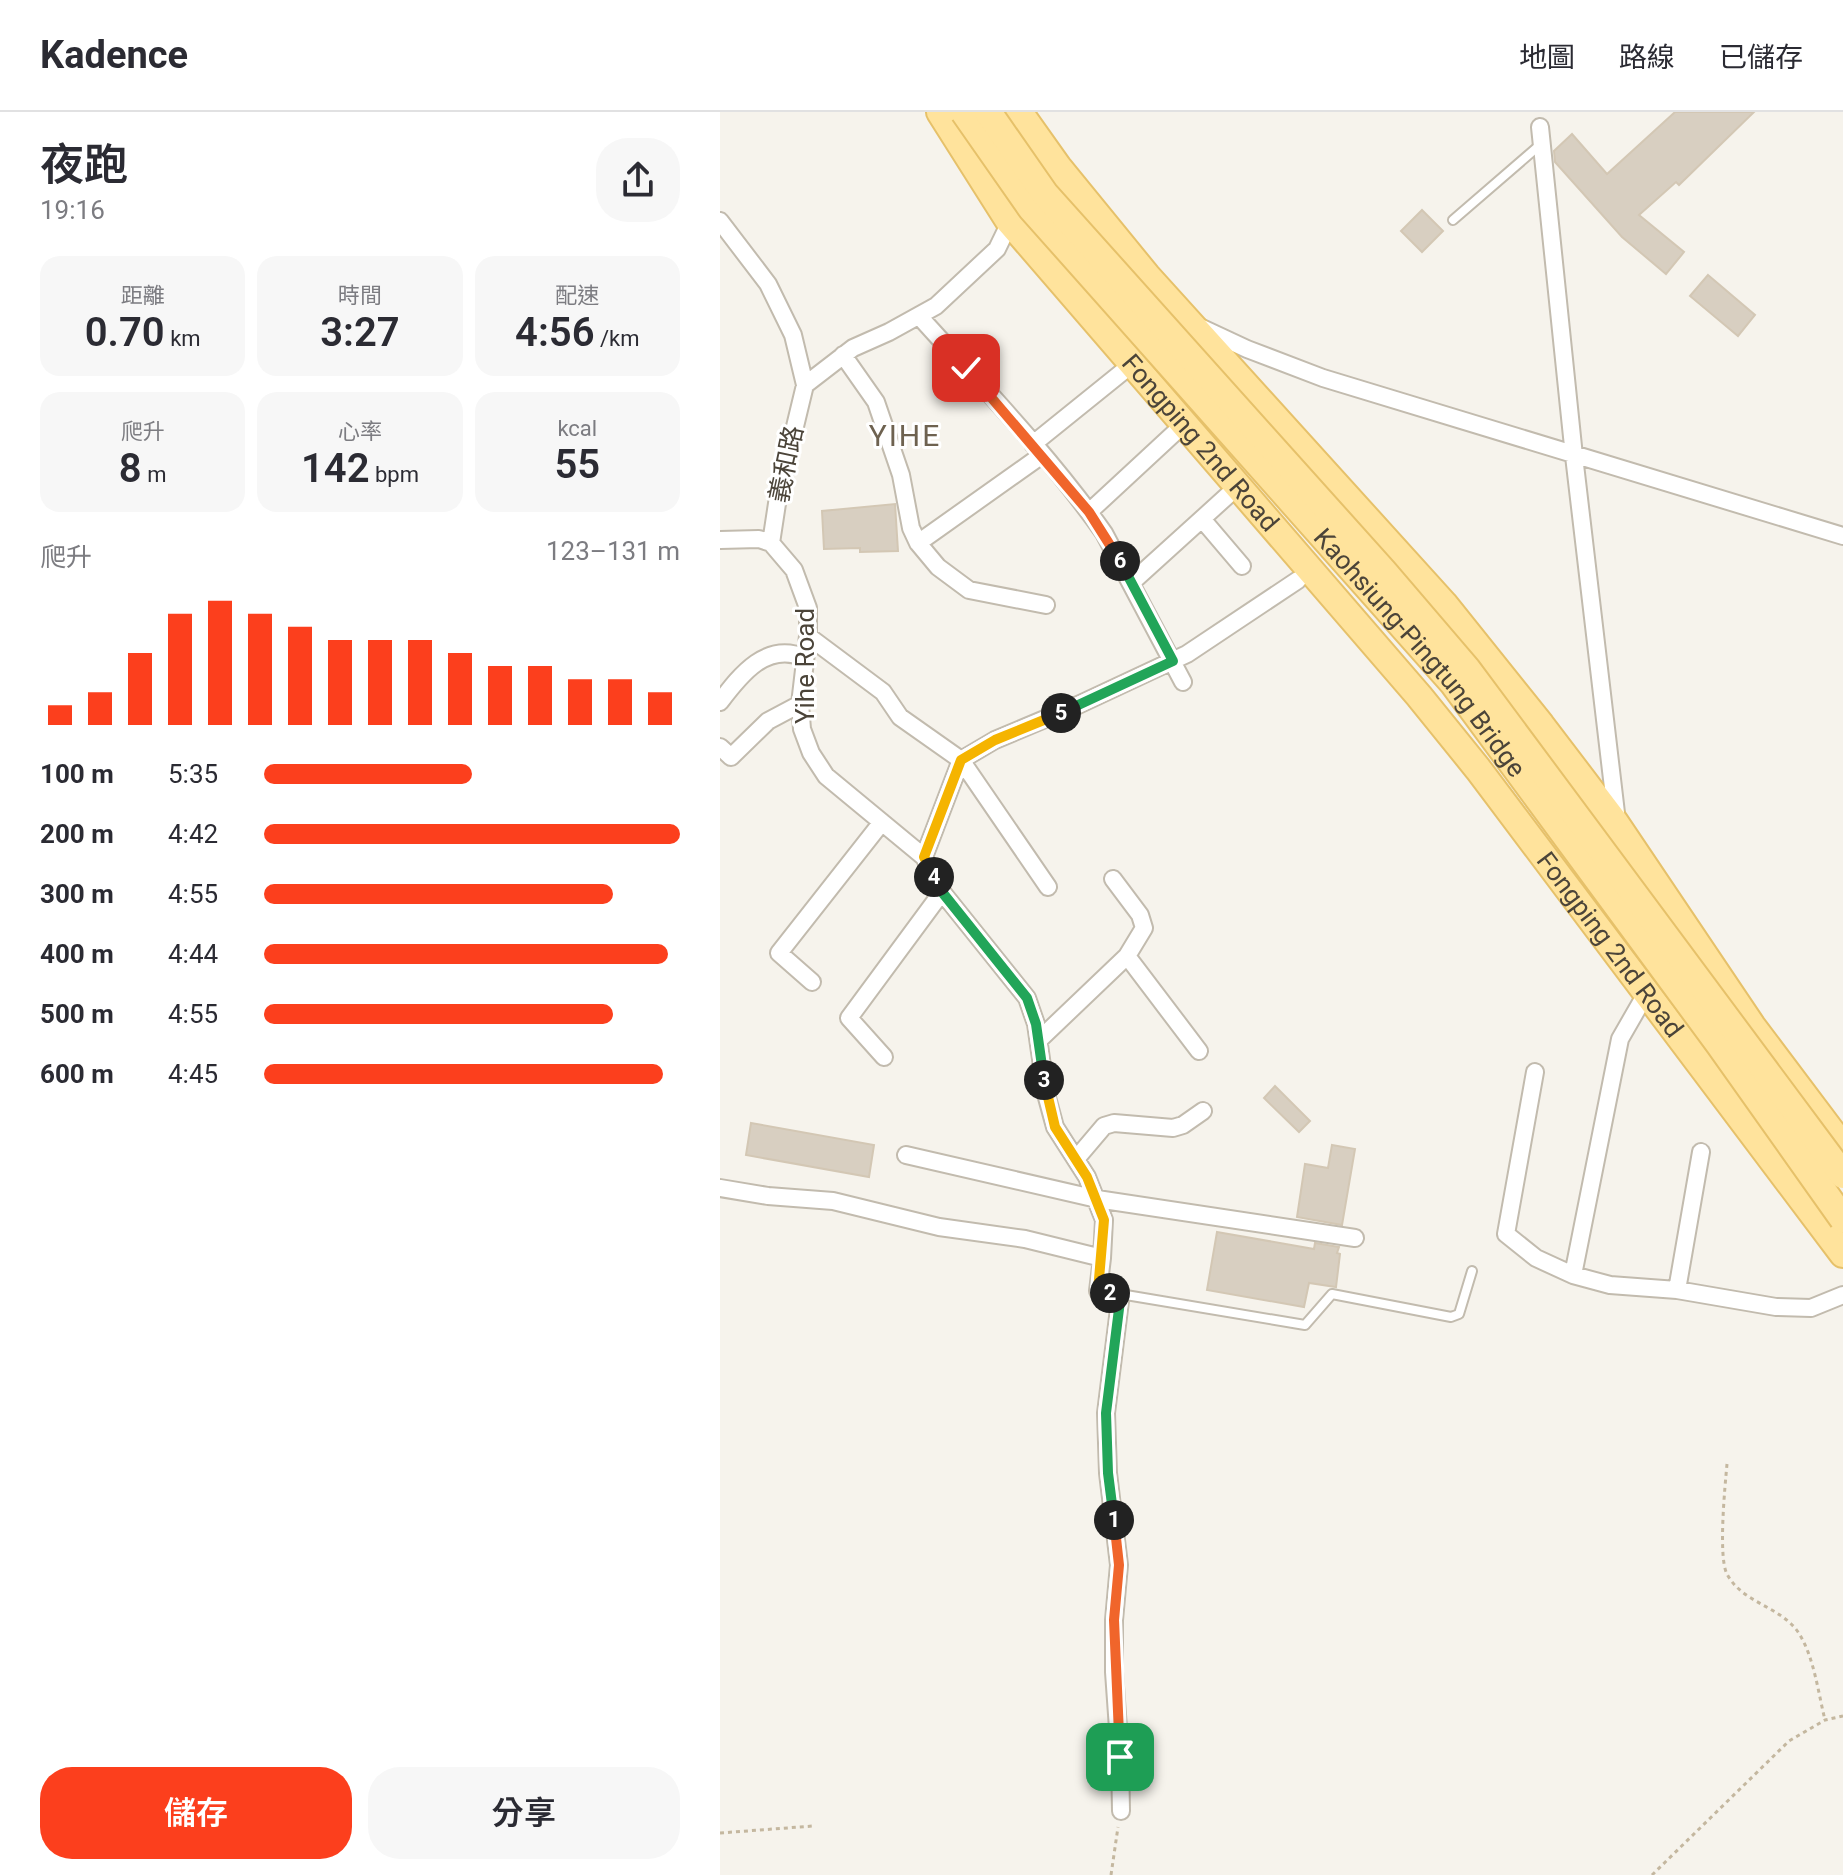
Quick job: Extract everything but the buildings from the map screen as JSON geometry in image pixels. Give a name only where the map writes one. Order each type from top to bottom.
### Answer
[{"type":"main road","name":"Fongping 2nd Road","points":[[940,112],[1009,221],[1429,708],[1478,769],[1843,1254]]},
{"type":"main road","name":"Kaohsiung-Pingtung Bridge","points":[[964,112],[1031,208],[1453,683],[1719,1044],[1843,1219]]},
{"type":"main road","name":"Kaohsiung-Pingtung Bridge","points":[[988,112],[1045,194],[1467,669],[1843,1175]]},
{"type":"main road","points":[[1019,112],[1058,167],[1147,276],[1444,604],[1614,821],[1752,1026],[1843,1147]]},
{"type":"street","points":[[1541,135],[1574,456],[1616,813],[1614,821]]},
{"type":"street","points":[[720,221],[725,239],[768,284],[793,335],[805,385],[843,355],[936,306],[997,249],[1009,221],[1058,167]]},
{"type":"street","points":[[919,316],[1038,449],[1089,512],[1104,533],[1183,682]]},
{"type":"street","points":[[1187,320],[1247,349],[1323,378],[1843,536]]},
{"type":"street","points":[[843,355],[876,402],[901,475],[905,504],[918,543],[938,567],[969,590],[1046,605]]},
{"type":"street","points":[[918,543],[1038,449],[1131,365]]},
{"type":"street","name":"義和路","points":[[771,543],[784,467],[805,385]]},
{"type":"street","points":[[1089,512],[1183,425]]},
{"type":"street","points":[[1131,583],[1237,487]]},
{"type":"street","points":[[1202,519],[1242,566]]},
{"type":"street","points":[[720,540],[759,539],[771,543]]},
{"type":"street","name":"Yihe Road","points":[[771,543],[794,570],[808,608],[800,704],[802,729],[811,753],[826,776],[924,857],[942,892],[1027,998],[1039,1040],[1046,1094],[1055,1127],[1076,1159],[1104,1220],[1098,1291],[1119,1293]]},
{"type":"street","points":[[924,857],[961,760],[995,740],[1173,661],[1239,622],[1298,580]]},
{"type":"street","points":[[808,636],[883,692],[900,717],[961,760],[1048,887]]},
{"type":"street","points":[[720,702],[753,664],[774,653],[791,652],[805,658]]},
{"type":"street","points":[[720,747],[731,757],[768,721],[800,704]]},
{"type":"street","points":[[812,982],[779,953],[882,822]]},
{"type":"street","points":[[1039,1040],[1127,956],[1144,928],[1143,921],[1113,879]]},
{"type":"street","points":[[884,1057],[849,1018],[942,892]]},
{"type":"street","points":[[1127,956],[1199,1051]]},
{"type":"street","points":[[1573,1275],[1620,1039],[1647,992]]},
{"type":"street","points":[[1535,1072],[1506,1234],[1536,1258],[1573,1275],[1610,1285],[1677,1290],[1776,1307],[1811,1308],[1843,1295]]},
{"type":"street","points":[[1076,1159],[1104,1126],[1114,1123],[1173,1128],[1203,1111]]},
{"type":"street","points":[[1677,1290],[1701,1152]]},
{"type":"street","points":[[906,1155],[1097,1199],[1355,1238]]},
{"type":"street","points":[[720,1188],[768,1196],[833,1201],[939,1227],[1036,1242],[1102,1258]]},
{"type":"street","points":[[1119,1293],[1106,1413],[1108,1473],[1119,1565],[1114,1633],[1121,1811]]},
{"type":"lane","points":[[1453,220],[1541,135]]},
{"type":"lane","points":[[1119,1293],[1305,1325],[1332,1294],[1451,1317],[1459,1314],[1472,1271]]},
{"type":"path","points":[[1727,1464],[1723,1546],[1726,1573],[1745,1597],[1774,1612],[1797,1631],[1810,1662],[1825,1720]]},
{"type":"path","points":[[1652,1875],[1789,1741],[1825,1720],[1843,1716]]},
{"type":"path","points":[[1111,1875],[1121,1811]]},
{"type":"path","points":[[720,1833],[813,1826]]},
{"type":"district","name":"YIHE","points":[[905,436]]},
{"type":"route","points":[[966,368],[1013,420],[1104,533],[1173,661],[995,740],[961,760],[924,857],[942,892],[1027,998],[1036,1024],[1046,1094],[1055,1127],[1087,1177],[1104,1220],[1098,1291],[1119,1293],[1120,1301],[1106,1413],[1108,1473],[1119,1565],[1114,1620],[1114,1672],[1120,1757]]}]
